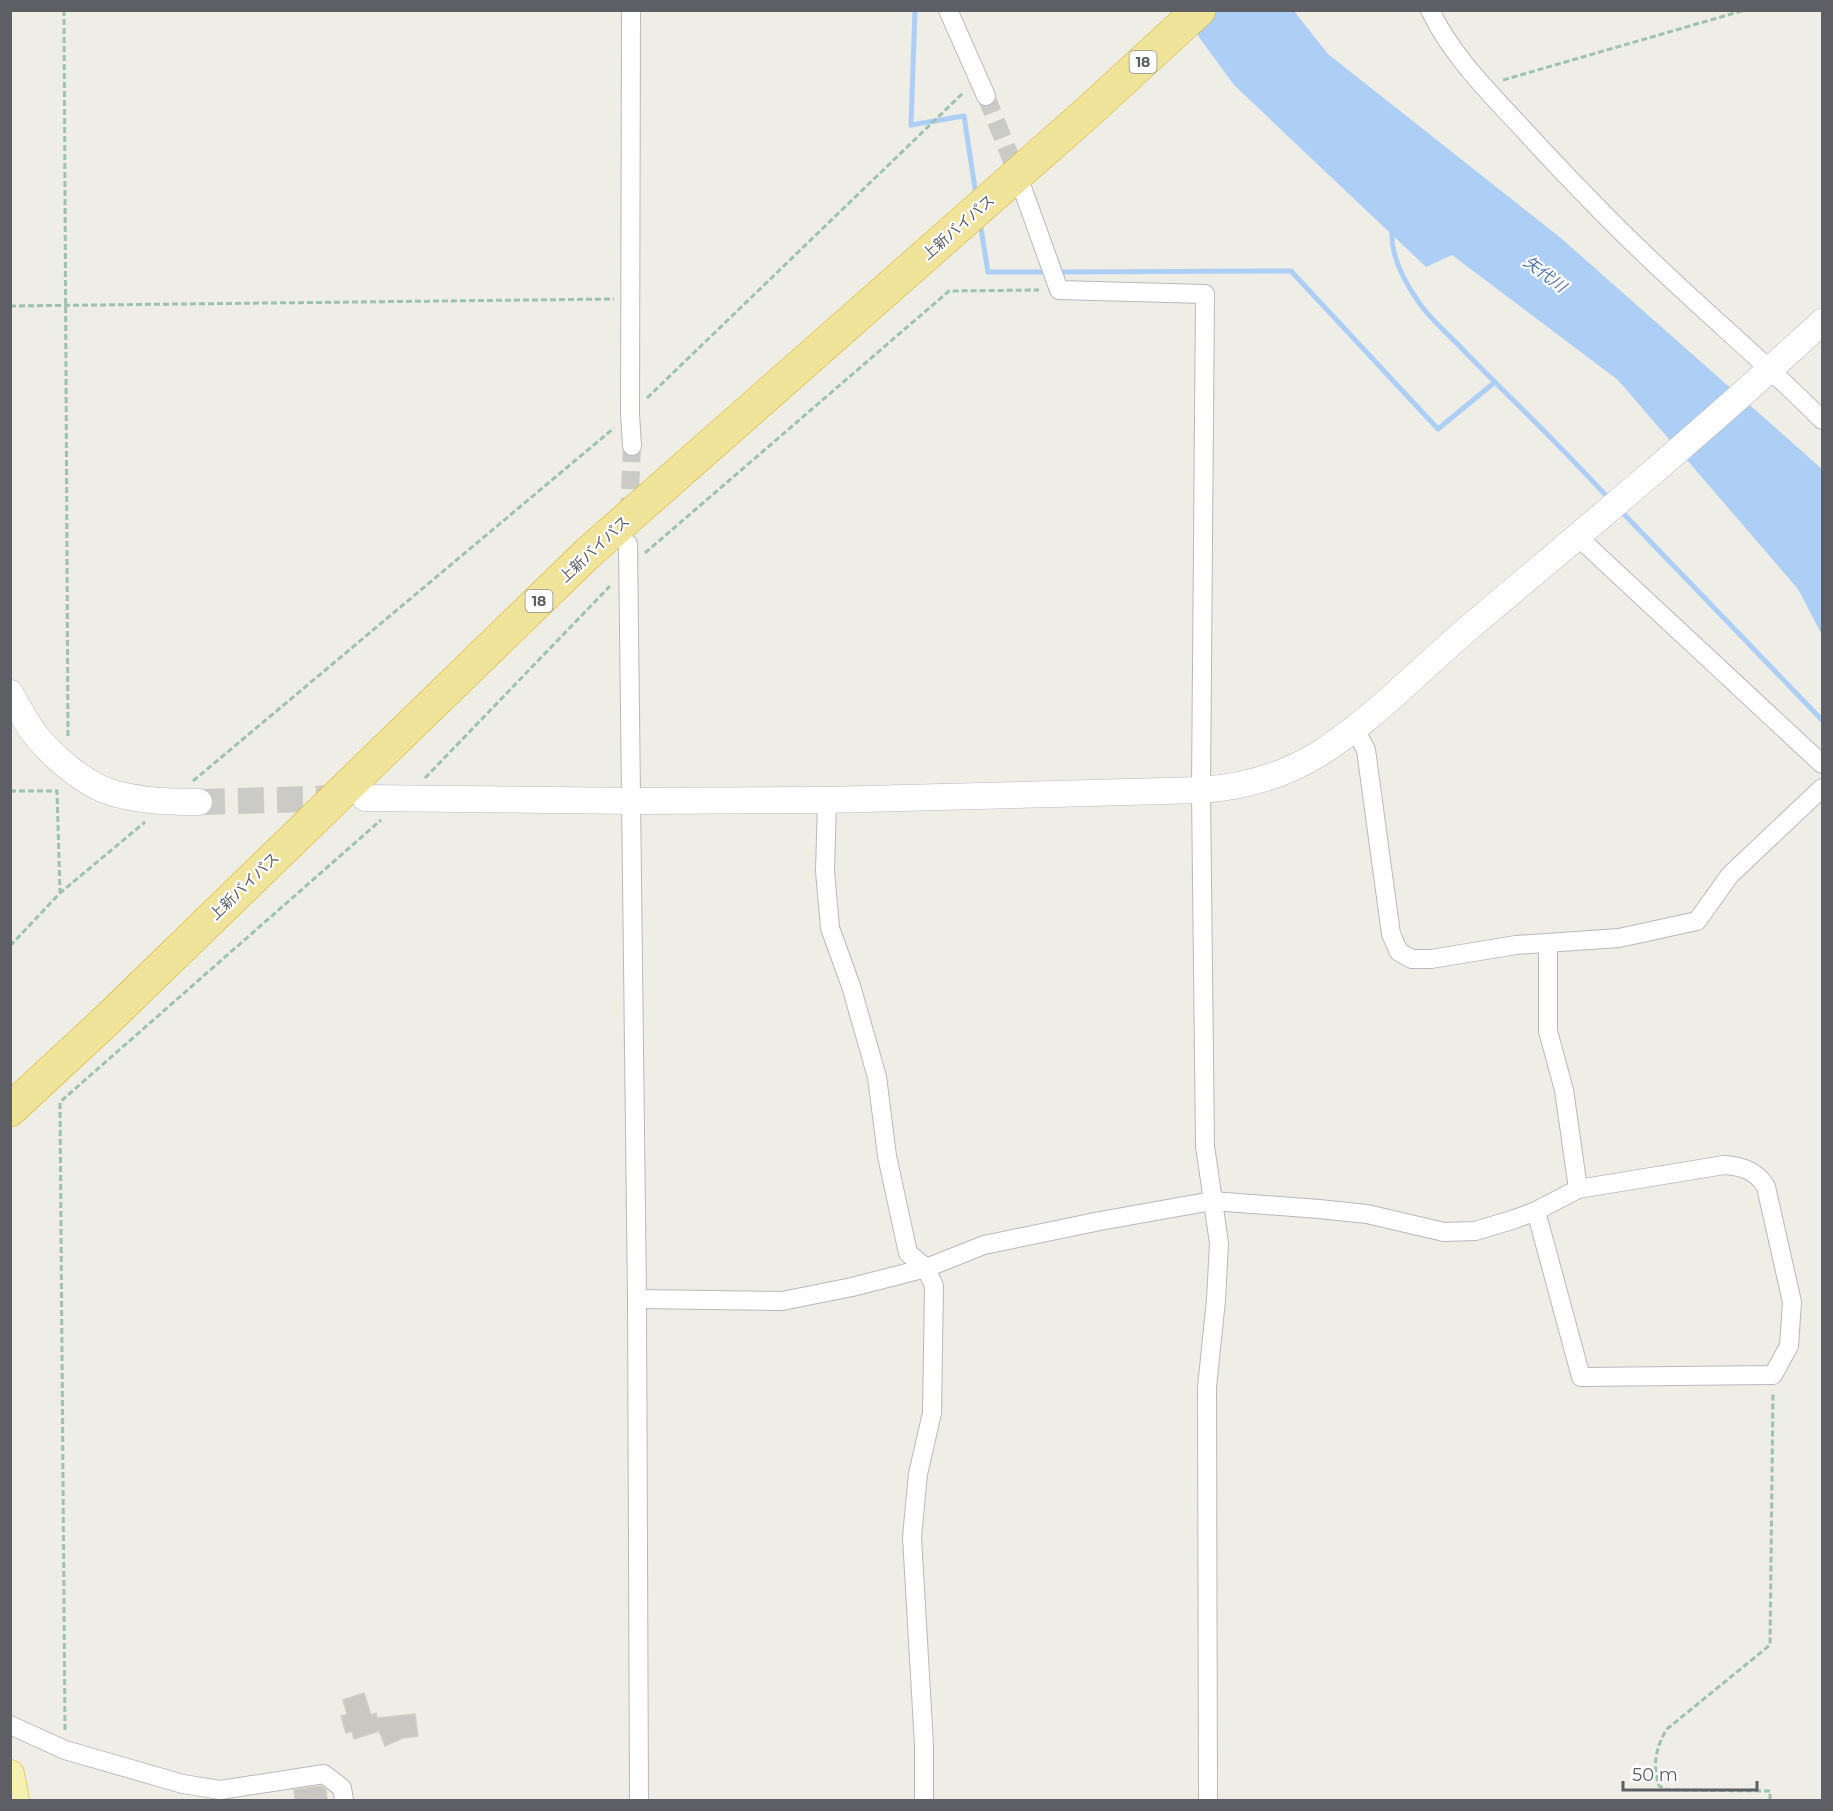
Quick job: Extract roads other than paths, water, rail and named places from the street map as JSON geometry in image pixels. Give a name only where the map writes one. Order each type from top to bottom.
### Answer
[{"type":"highway","name":"上新バイパス","points":[[10,1110],[588,553],[1087,113],[1199,10]]},
{"type":"main road","points":[[10,1774],[15,1800]]},
{"type":"street","points":[[632,10],[630,299],[632,446]]},
{"type":"street","points":[[948,10],[986,96]]},
{"type":"street","points":[[1430,10],[1447,42],[1559,168],[1767,372],[1822,420]]},
{"type":"street","points":[[1023,190],[1059,290],[1205,294],[1201,790],[1205,1146],[1219,1243],[1207,1387],[1209,1800]]},
{"type":"street","points":[[365,798],[633,801],[827,800],[1201,790],[1230,788],[1254,783],[1317,755],[1355,729],[1439,653],[1583,532],[1822,322]]},
{"type":"street","points":[[1583,532],[1822,764]]},
{"type":"street","points":[[628,544],[633,801],[639,1800]]},
{"type":"street","points":[[10,693],[33,732],[68,766],[104,790],[168,802],[199,802]]},
{"type":"street","points":[[1355,729],[1366,750],[1390,934],[1399,952],[1412,959],[1431,960],[1516,945],[1619,938],[1697,921],[1730,875],[1822,788]]},
{"type":"street","points":[[827,800],[825,871],[830,928],[851,986],[877,1077],[887,1156],[908,1253],[926,1268],[934,1286],[932,1413],[918,1474],[912,1538],[924,1733],[924,1800]]},
{"type":"street","points":[[1548,944],[1548,1031],[1564,1090],[1578,1189]]},
{"type":"street","points":[[637,1299],[782,1301],[852,1287],[926,1268],[984,1245],[1212,1201],[1367,1214],[1444,1232],[1474,1231],[1536,1211],[1578,1189],[1735,1165],[1761,1178],[1769,1197],[1792,1302],[1789,1346],[1773,1375],[1581,1377],[1536,1211]]},
{"type":"street","points":[[10,1725],[65,1750],[183,1784],[220,1790],[324,1774],[342,1788],[344,1800]]},
{"type":"water","name":"矢代川","points":[[1180,11],[1294,11],[1328,54],[1562,239],[1822,469],[1822,635],[1798,589],[1618,380],[1452,255],[1426,267],[1234,85]]},
{"type":"waterway","points":[[915,10],[911,125],[964,116],[976,195]]},
{"type":"waterway","points":[[980,222],[988,272],[1048,272]]},
{"type":"waterway","points":[[1392,229],[1393,248],[1399,267],[1423,308],[1609,499]]},
{"type":"waterway","points":[[1057,272],[1291,271],[1438,429],[1495,382]]},
{"type":"waterway","points":[[1620,510],[1822,720]]},
{"type":"tunnel","points":[[986,96],[1020,181]]},
{"type":"tunnel","points":[[629,516],[632,446]]},
{"type":"tunnel","points":[[199,802],[346,798]]}]
